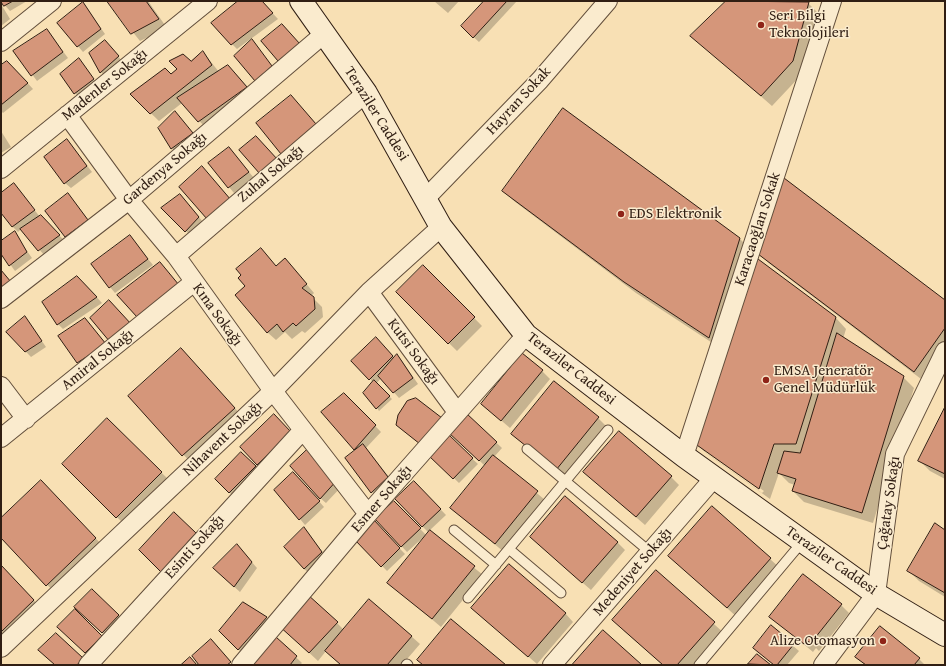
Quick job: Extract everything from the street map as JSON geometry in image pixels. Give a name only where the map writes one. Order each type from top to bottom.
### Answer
[{"type":"main road","name":"Teraziler Caddesi","points":[[301,1],[366,93],[441,227],[526,335],[684,456],[803,542],[876,594],[945,635]]},
{"type":"street","points":[[1,42],[52,1]]},
{"type":"street","name":"Madenler Sokağı","points":[[1,169],[208,1]]},
{"type":"street","name":"Hayran Sokak","points":[[426,198],[540,80],[608,1]]},
{"type":"street","name":"Karacaoğlan Sokak","points":[[684,456],[832,1]]},
{"type":"street","name":"Gardenya Sokağı","points":[[1,299],[129,200],[324,34]]},
{"type":"street","name":"Zuhal Sokağı","points":[[176,256],[366,93]]},
{"type":"street","name":"Kına Sokağı","points":[[67,115],[129,200],[176,256],[273,391],[368,514]]},
{"type":"street","name":"Nihavent Sokağı","points":[[1,648],[273,391],[369,292],[441,227]]},
{"type":"street","name":"Amiral Sokağı","points":[[1,438],[194,282]]},
{"type":"street","name":"Kutsi Sokağı","points":[[369,292],[457,412]]},
{"type":"street","name":"Esmer Sokağı","points":[[241,665],[368,514],[526,335]]},
{"type":"street","name":"Çağatay Sokağı","points":[[876,594],[895,454],[945,351]]},
{"type":"street","points":[[1,386],[26,419]]},
{"type":"street","name":"Esinti Sokağı","points":[[88,665],[303,430]]},
{"type":"street","name":"Medeniyet Sokağı","points":[[552,665],[714,478]]},
{"type":"street","points":[[823,665],[876,594]]},
{"type":"lane","points":[[468,598],[608,430]]},
{"type":"lane","points":[[527,449],[650,552]]},
{"type":"lane","points":[[454,530],[496,565]]},
{"type":"lane","points":[[699,665],[803,542]]},
{"type":"lane","points":[[509,549],[562,593]]},
{"type":"building","points":[[1,1],[13,1],[4,6]]},
{"type":"building","points":[[107,1],[146,1],[159,19],[131,34]]},
{"type":"building","points":[[238,1],[262,1],[273,13],[231,45],[211,23]]},
{"type":"building","points":[[484,1],[507,1],[473,38],[461,26]]},
{"type":"building","points":[[726,1],[809,2],[793,61],[761,96],[690,36]]},
{"type":"building","points":[[83,2],[101,29],[77,47],[57,23]]},
{"type":"building","points":[[282,24],[300,44],[278,61],[261,41]]},
{"type":"building","points":[[47,29],[63,52],[31,76],[13,51]]},
{"type":"building","points":[[252,39],[272,66],[255,81],[234,56]]},
{"type":"building","points":[[105,40],[119,56],[100,73],[89,53]]},
{"type":"building","points":[[203,51],[212,65],[150,114],[130,94],[165,68],[171,74],[177,69],[169,61],[183,54],[191,61]]},
{"type":"building","points":[[79,58],[94,79],[74,94],[60,74]]},
{"type":"building","points":[[7,61],[28,83],[1,105],[1,65]]},
{"type":"building","points":[[228,65],[247,87],[198,122],[177,98]]},
{"type":"building","points":[[291,95],[316,124],[281,154],[256,123]]},
{"type":"building","name":"EDS Elektronik","points":[[563,108],[740,238],[709,338],[624,282],[502,191]]},
{"type":"building","points":[[175,111],[193,133],[171,149],[158,128]]},
{"type":"building","points":[[256,136],[278,160],[260,174],[239,150]]},
{"type":"building","points":[[67,139],[87,166],[64,184],[44,157]]},
{"type":"building","points":[[229,147],[249,172],[228,188],[208,163]]},
{"type":"building","points":[[202,166],[231,200],[207,219],[179,187]]},
{"type":"building","name":"EDS Elektronik","points":[[784,178],[945,300],[945,328],[914,372],[758,254]]},
{"type":"building","points":[[14,183],[35,210],[12,227],[1,213],[1,193]]},
{"type":"building","points":[[68,193],[88,220],[65,237],[45,211]]},
{"type":"building","points":[[180,194],[199,217],[185,232],[161,208]]},
{"type":"building","points":[[41,215],[60,235],[38,251],[20,229]]},
{"type":"building","points":[[15,231],[27,252],[9,266],[1,254],[1,241]]},
{"type":"building","points":[[130,235],[148,259],[109,288],[91,264]]},
{"type":"building","points":[[261,248],[276,266],[285,258],[307,284],[302,288],[314,297],[315,309],[296,326],[293,323],[283,332],[277,324],[267,333],[235,295],[245,286],[238,278],[241,275],[236,269]]},
{"type":"building","name":"EMSA Jeneratör Genel Müdürlük","points":[[758,259],[836,317],[796,444],[774,444],[759,489],[694,443]]},
{"type":"building","points":[[160,262],[179,285],[137,317],[117,295]]},
{"type":"building","points":[[423,265],[475,317],[448,344],[396,292]]},
{"type":"building","points":[[1,270],[11,282],[1,290]]},
{"type":"building","points":[[77,276],[97,297],[57,325],[42,302]]},
{"type":"building","points":[[109,300],[132,325],[110,342],[90,318]]},
{"type":"building","points":[[25,316],[42,341],[25,352],[6,332]]},
{"type":"building","points":[[85,318],[106,344],[77,363],[58,336]]},
{"type":"building","points":[[837,333],[904,376],[862,513],[792,491],[796,479],[777,473],[784,451],[800,453]]},
{"type":"building","points":[[376,337],[393,356],[369,380],[351,361]]},
{"type":"building","points":[[181,348],[235,408],[182,456],[128,396]]},
{"type":"building","points":[[522,353],[543,370],[501,421],[481,404]]},
{"type":"building","points":[[397,354],[413,378],[393,393],[378,376]]},
{"type":"building","points":[[374,380],[390,396],[376,409],[363,393]]},
{"type":"building","points":[[554,381],[599,417],[556,470],[511,434]]},
{"type":"building","points":[[344,393],[376,425],[354,450],[321,412]]},
{"type":"building","points":[[416,398],[442,418],[420,444],[396,425],[398,415],[407,401]]},
{"type":"building","points":[[945,407],[945,474],[918,461]]},
{"type":"building","points":[[466,413],[497,442],[479,461],[448,432]]},
{"type":"building","points":[[274,414],[291,432],[257,465],[240,447]]},
{"type":"building","points":[[107,418],[162,472],[116,518],[62,464]]},
{"type":"building","points":[[619,431],[672,476],[636,517],[583,472]]},
{"type":"building","points":[[448,434],[473,458],[453,479],[428,455]]},
{"type":"building","points":[[363,444],[388,477],[371,493],[345,458]]},
{"type":"building","points":[[311,446],[338,479],[320,499],[290,466]]},
{"type":"building","points":[[241,452],[256,466],[229,493],[215,479]]},
{"type":"building","points":[[493,455],[538,491],[495,544],[450,508]]},
{"type":"building","points":[[293,472],[320,501],[299,520],[274,490]]},
{"type":"building","points":[[41,480],[96,538],[46,586],[1,538],[1,518]]},
{"type":"building","points":[[414,481],[441,509],[422,527],[395,499]]},
{"type":"building","points":[[565,496],[618,542],[582,583],[530,537]]},
{"type":"building","points":[[394,501],[421,528],[401,547],[375,519]]},
{"type":"building","points":[[712,506],[771,558],[727,608],[668,556]]},
{"type":"building","points":[[174,512],[196,533],[161,572],[139,550]]},
{"type":"building","points":[[374,520],[400,548],[381,567],[354,539]]},
{"type":"building","points":[[935,523],[945,530],[945,593],[907,571]]},
{"type":"building","points":[[304,527],[322,552],[304,569],[284,547]]},
{"type":"building","points":[[430,530],[475,566],[432,619],[387,583]]},
{"type":"building","points":[[237,544],[252,562],[234,587],[213,568]]},
{"type":"building","points":[[509,564],[566,613],[528,657],[471,608]]},
{"type":"building","points":[[1,565],[34,600],[1,632]]},
{"type":"building","points":[[656,570],[715,622],[677,665],[663,665],[612,620]]},
{"type":"building","points":[[803,574],[842,604],[811,643],[807,641],[804,644],[769,617]]},
{"type":"building","points":[[92,589],[119,615],[102,633],[74,607]]},
{"type":"building","points":[[307,594],[338,622],[309,653],[278,625]]},
{"type":"building","points":[[369,599],[412,636],[387,665],[341,665],[325,651]]},
{"type":"building","points":[[243,602],[267,617],[238,650],[219,631]]},
{"type":"building","points":[[75,609],[102,636],[85,653],[57,627]]},
{"type":"building","points":[[451,619],[506,665],[423,665],[417,660]]},
{"type":"building","points":[[771,625],[794,644],[777,665],[774,665],[753,648]]},
{"type":"building","name":"Alize Otomasyon","points":[[880,626],[920,658],[914,665],[866,665],[855,657]]},
{"type":"building","points":[[603,630],[642,665],[572,665]]},
{"type":"building","points":[[56,633],[83,658],[77,665],[55,665],[38,650]]},
{"type":"building","points":[[276,637],[297,656],[290,665],[253,665]]},
{"type":"building","points":[[211,639],[231,662],[227,665],[199,665],[192,656]]},
{"type":"building","points":[[757,654],[771,665],[748,664]]},
{"type":"building","points":[[190,657],[197,665],[181,665]]},
{"type":"place","name":"Seri Bilgi Teknolojileri","points":[[761,25]]},
{"type":"place","name":"EDS Elektronik","points":[[621,214]]},
{"type":"place","name":"EMSA Jeneratör Genel Müdürlük","points":[[766,380]]},
{"type":"place","name":"Alize Otomasyon","points":[[883,641]]}]
